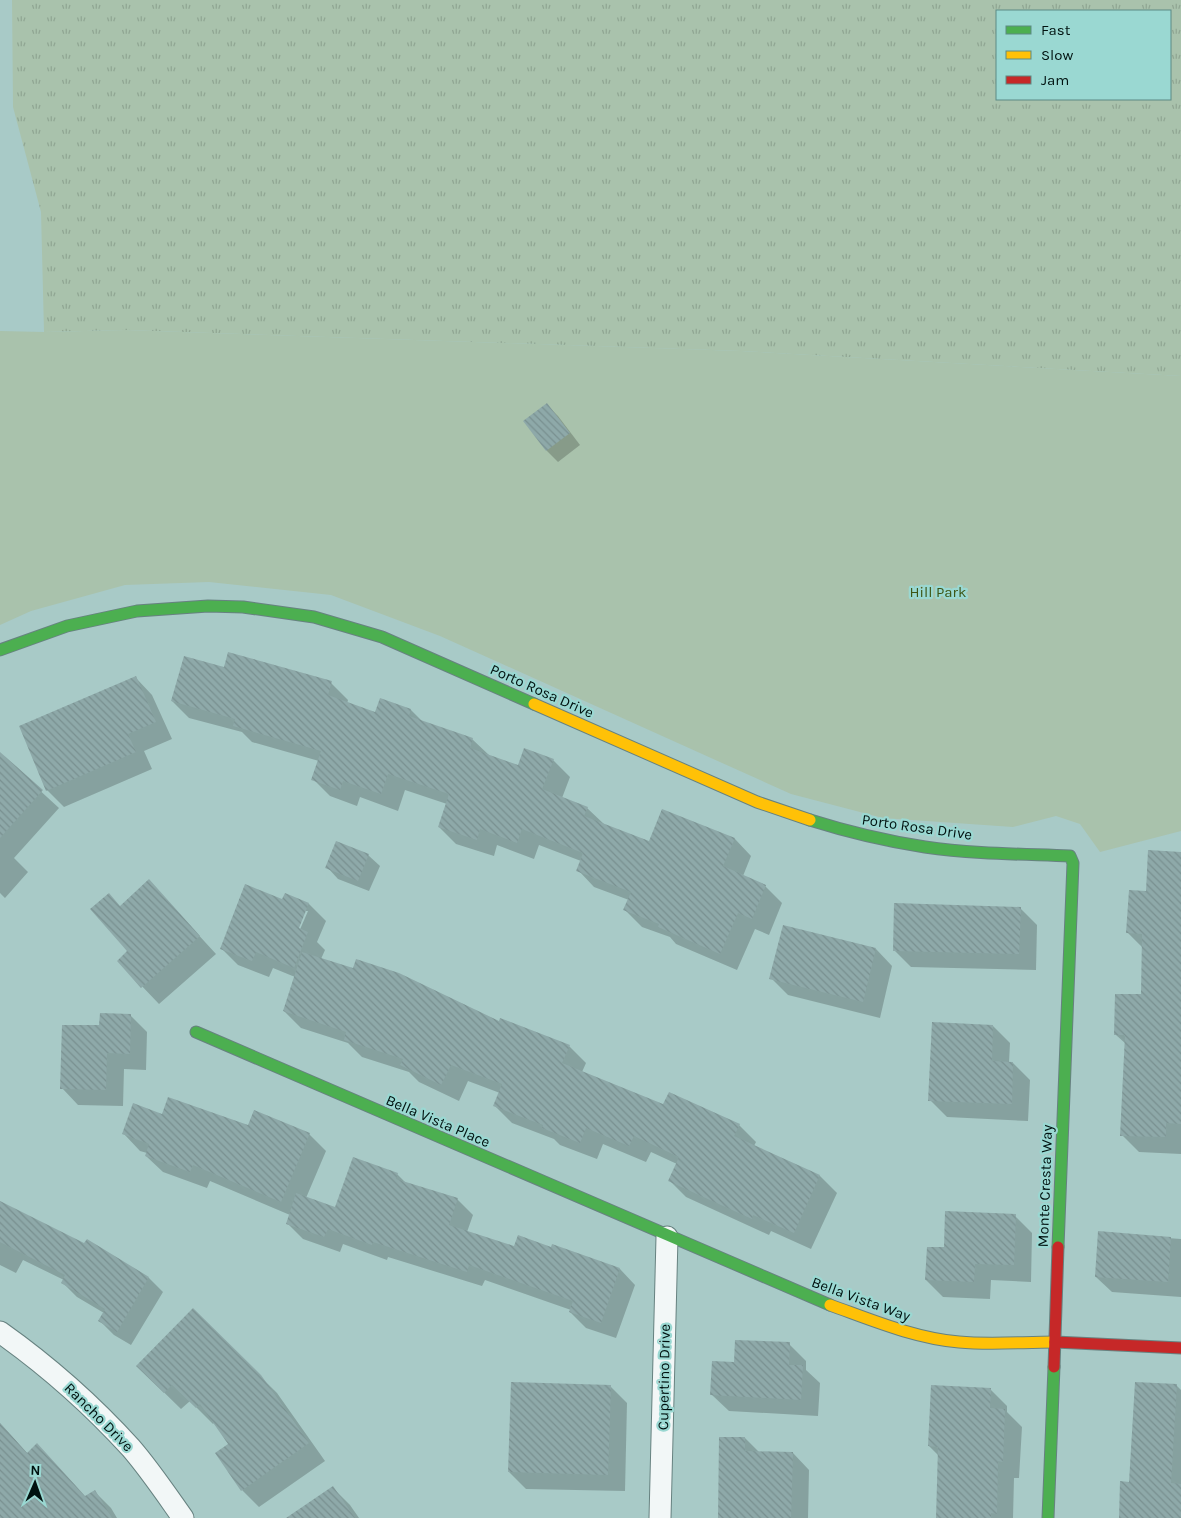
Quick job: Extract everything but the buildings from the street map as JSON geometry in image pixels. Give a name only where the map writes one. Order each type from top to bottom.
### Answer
[{"type":"street","name":"Porto Rosa Drive","points":[[0,650],[67,626],[137,611],[208,606],[279,611],[314,617],[382,636],[748,798],[791,815],[861,835],[907,844],[943,849],[1070,856]]},
{"type":"street","name":"Monte Cresta Way","points":[[1048,1518],[1073,864],[1070,856]]},
{"type":"street","name":"Bella Vista Place","points":[[196,1032],[667,1236]]},
{"type":"street","name":"Bella Vista Way","points":[[667,1236],[825,1303],[895,1329],[927,1337],[959,1342],[1054,1342],[1181,1348]]},
{"type":"street","name":"Cupertino Drive","points":[[660,1518],[667,1236]]},
{"type":"street","name":"Rancho Drive","points":[[0,1332],[30,1353],[84,1398],[132,1449],[183,1518]]},
{"type":"green space","points":[[12,0],[1181,0],[1181,376],[741,351],[125,330],[44,332],[41,212],[13,107]]},
{"type":"green space","name":"Hill Park","points":[[125,330],[741,351],[1181,376],[1181,831],[1100,852],[1080,824],[1056,816],[1013,827],[883,818],[791,794],[440,636],[331,595],[209,582],[125,585],[31,611],[0,625],[0,331]]},
{"type":"traffic: fast","points":[[0,650],[67,626],[137,611],[208,606],[243,607],[314,617],[382,637],[534,704]]},
{"type":"traffic: fast","points":[[810,820],[867,836],[925,847],[979,852],[1070,856],[1073,863],[1058,1247]]},
{"type":"traffic: fast","points":[[196,1032],[830,1305]]},
{"type":"traffic: fast","points":[[1048,1518],[1054,1367]]},
{"type":"traffic: slow","points":[[534,704],[757,802],[810,820]]},
{"type":"traffic: slow","points":[[830,1305],[893,1328],[942,1340],[983,1343],[1055,1342]]},
{"type":"traffic: jam","points":[[1054,1367],[1058,1247]]},
{"type":"traffic: jam","points":[[1055,1342],[1181,1348]]}]
